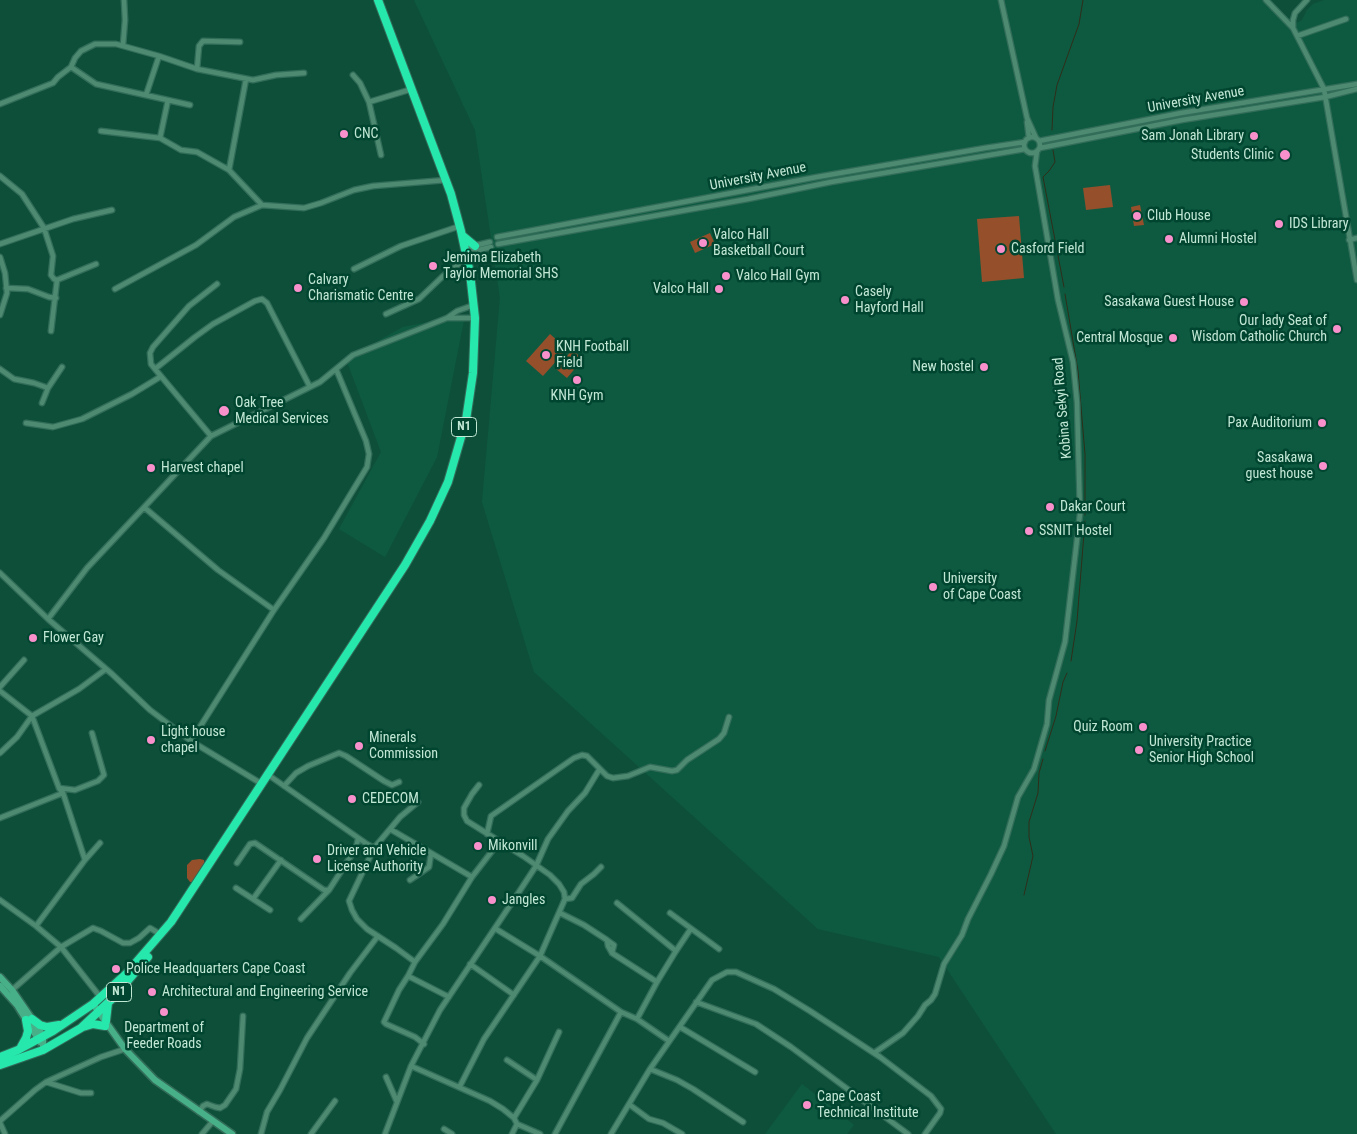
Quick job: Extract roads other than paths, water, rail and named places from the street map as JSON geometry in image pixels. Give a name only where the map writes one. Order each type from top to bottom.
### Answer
[{"type":"highway","name":"N1","points":[[0,1057],[44,1043],[63,1024],[101,998],[126,974],[171,922],[405,565],[441,498],[466,420],[474,364],[474,305],[463,236],[446,180],[378,0]]},
{"type":"highway","points":[[463,236],[476,248],[467,255]]},
{"type":"highway","name":"N1","points":[[0,1065],[44,1043],[81,1028],[133,976],[168,929],[171,922]]},
{"type":"highway","points":[[81,1028],[93,1024],[107,1025],[108,1003]]},
{"type":"highway","points":[[18,1050],[26,1038],[29,1019],[47,1027],[63,1024]]},
{"type":"main road","points":[[0,976],[12,990],[44,1043]]},
{"type":"main road","points":[[0,986],[29,1019]]},
{"type":"main road","points":[[92,1005],[125,1049],[155,1080],[232,1134]]},
{"type":"street","points":[[122,45],[125,20],[124,0]]},
{"type":"street","points":[[1001,0],[1027,118],[1029,138]]},
{"type":"street","points":[[1266,0],[1293,28],[1324,90],[1357,280]]},
{"type":"street","points":[[1293,28],[1295,13],[1307,0]]},
{"type":"street","points":[[1298,36],[1346,19]]},
{"type":"street","points":[[197,70],[199,46],[203,41],[240,42]]},
{"type":"street","points":[[0,104],[53,83],[71,67],[75,58],[87,47],[96,44],[110,43],[122,45],[197,70],[252,80],[276,75],[304,73]]},
{"type":"street","points":[[146,96],[159,56]]},
{"type":"street","points":[[71,67],[96,84],[190,105]]},
{"type":"street","points":[[353,75],[360,83],[369,102],[381,155]]},
{"type":"street","points":[[229,170],[246,79]]},
{"type":"street","name":"University Avenue","points":[[1037,139],[1189,111],[1357,84]]},
{"type":"street","points":[[369,102],[412,89]]},
{"type":"street","name":"University Avenue","points":[[1039,149],[1182,120],[1357,89]]},
{"type":"street","points":[[160,138],[168,100]]},
{"type":"street","points":[[1027,118],[1037,139],[1039,149],[1031,153]]},
{"type":"street","points":[[100,131],[160,138],[181,150],[197,152],[229,170],[262,205]]},
{"type":"street","points":[[1035,166],[1031,153],[1025,149],[1024,142],[1029,138],[1037,139]]},
{"type":"street","name":"University Avenue","points":[[497,237],[817,177],[1024,142]]},
{"type":"street","name":"University Avenue","points":[[498,244],[748,199],[831,182],[1025,149]]},
{"type":"street","name":"Kobina Sekyi Road","points":[[874,1053],[880,1047],[903,1033],[935,994],[944,964],[962,935],[1004,846],[1018,796],[1034,769],[1047,724],[1049,700],[1059,666],[1069,612],[1080,514],[1077,402],[1073,362],[1058,300],[1035,166],[1039,149]]},
{"type":"street","points":[[0,176],[22,194],[44,228],[53,256],[51,275],[54,280],[57,280]]},
{"type":"street","points":[[115,289],[196,245],[234,217],[262,205],[304,208],[354,190],[373,186],[446,180]]},
{"type":"street","points":[[0,244],[73,219],[112,210]]},
{"type":"street","points":[[354,269],[401,246],[460,226]]},
{"type":"street","points":[[1349,240],[1357,238]]},
{"type":"street","points":[[386,314],[419,299],[442,276],[476,248],[491,245]]},
{"type":"street","points":[[0,257],[5,273],[6,288],[0,315]]},
{"type":"street","points":[[57,280],[96,264]]},
{"type":"street","points":[[51,331],[57,280]]},
{"type":"street","points":[[211,436],[160,377],[151,364],[150,354],[153,346],[189,306],[217,284]]},
{"type":"street","points":[[6,288],[28,289],[56,298]]},
{"type":"street","points":[[155,369],[195,336],[213,324],[262,299],[267,303],[310,387]]},
{"type":"street","points":[[48,619],[81,574],[211,436],[320,382],[344,361],[360,352],[447,318],[457,311],[474,305]]},
{"type":"street","points":[[447,318],[475,318]]},
{"type":"street","points":[[42,403],[48,388],[62,367]]},
{"type":"street","points":[[0,369],[14,379],[34,382],[48,388]]},
{"type":"street","points":[[191,741],[274,610],[324,538],[367,467],[369,454],[366,441],[336,369]]},
{"type":"street","points":[[26,423],[53,427],[82,419],[132,394],[160,377]]},
{"type":"street","points":[[145,508],[218,570],[274,610]]},
{"type":"street","points":[[0,573],[48,619],[150,710],[191,741],[262,784]]},
{"type":"street","points":[[24,660],[0,689],[32,716],[59,788],[63,794],[85,860]]},
{"type":"street","points":[[0,753],[17,737],[32,716],[79,689],[106,669]]},
{"type":"street","points":[[487,834],[491,816],[574,758],[582,755],[587,756],[599,770],[613,778],[628,776],[650,766],[672,771],[677,770],[687,760],[719,739],[724,733],[729,717]]},
{"type":"street","points":[[59,788],[75,790],[98,781],[104,774],[92,733]]},
{"type":"street","points":[[284,786],[296,774],[308,766],[339,753],[392,785],[399,782]]},
{"type":"street","points":[[385,1134],[411,1066],[440,1010],[496,929],[536,866],[548,839],[568,811],[585,793],[599,770]]},
{"type":"street","points":[[268,774],[358,839],[374,848]]},
{"type":"street","points":[[460,1086],[484,1039],[540,956],[565,899],[564,892],[559,884],[550,875],[467,821],[464,815],[464,808],[479,785]]},
{"type":"street","points":[[0,818],[63,794]]},
{"type":"street","points":[[415,962],[367,930],[357,919],[349,901],[358,886],[374,848],[400,817],[418,802]]},
{"type":"street","points":[[390,829],[472,877]]},
{"type":"street","points":[[301,919],[330,890],[356,848],[358,839]]},
{"type":"street","points":[[424,1044],[415,1037],[384,1022],[398,990],[415,962],[443,924],[472,877],[499,842]]},
{"type":"street","points":[[36,926],[100,843]]},
{"type":"street","points":[[237,863],[250,844],[256,843],[324,890],[330,890]]},
{"type":"street","points":[[410,880],[429,867],[430,854]]},
{"type":"street","points":[[253,899],[281,860]]},
{"type":"street","points":[[565,899],[570,900],[580,884],[601,867]]},
{"type":"street","points":[[236,888],[270,910]]},
{"type":"street","points":[[0,900],[61,947],[101,998]]},
{"type":"street","points":[[617,903],[676,951]]},
{"type":"street","points":[[560,913],[607,940],[612,953],[657,982]]},
{"type":"street","points":[[670,913],[690,930],[719,949]]},
{"type":"street","points":[[12,990],[61,947],[93,928],[123,943],[130,943],[150,928],[160,934]]},
{"type":"street","points":[[496,929],[540,956],[621,1012],[636,1019],[669,1041]]},
{"type":"street","points":[[636,1019],[690,930]]},
{"type":"street","points":[[261,1134],[267,1112],[307,1038],[350,973],[378,936]]},
{"type":"street","points":[[470,964],[514,995]]},
{"type":"street","points":[[610,1134],[630,1106],[669,1041],[712,980],[727,972],[736,972],[774,989],[874,1053],[913,1081],[939,1104],[941,1109],[940,1114],[925,1134]]},
{"type":"street","points":[[408,976],[449,997]]},
{"type":"street","points":[[696,1002],[756,1024],[791,1046],[908,1134]]},
{"type":"street","points":[[556,1134],[621,1012]]},
{"type":"street","points":[[199,1112],[207,1104],[220,1108],[225,1105],[236,1089],[240,1069],[243,1016]]},
{"type":"street","points":[[680,1027],[756,1072]]},
{"type":"street","points":[[514,1118],[537,1080],[559,1032]]},
{"type":"street","points":[[5,1134],[0,1122],[34,1090],[46,1082],[101,1057],[125,1049]]},
{"type":"street","points":[[507,1060],[537,1080]]},
{"type":"street","points":[[411,1066],[490,1100],[514,1118],[517,1124],[540,1134]]},
{"type":"street","points":[[650,1070],[677,1080],[743,1122]]},
{"type":"street","points":[[386,1077],[397,1102]]},
{"type":"street","points":[[46,1082],[81,1093],[92,1093]]},
{"type":"street","points":[[311,1134],[335,1101]]},
{"type":"street","points":[[630,1106],[649,1119],[682,1134]]},
{"type":"street","points":[[202,1134],[213,1121]]},
{"type":"street","points":[[512,1134],[517,1124]]},
{"type":"street","points":[[444,1129],[452,1134]]},
{"type":"waterway","points":[[1052,130],[1053,107],[1057,85],[1079,24],[1083,0]]},
{"type":"waterway","points":[[1053,150],[1055,162],[1043,177],[1064,287]]},
{"type":"waterway","points":[[1065,294],[1078,371],[1085,454],[1085,515]]},
{"type":"waterway","points":[[1071,661],[1077,621],[1085,521]]},
{"type":"waterway","points":[[1045,751],[1067,673]]},
{"type":"waterway","points":[[1024,895],[1033,856],[1029,837],[1029,822],[1038,793],[1039,773],[1043,759]]},
{"type":"place","name":"CNC","points":[[344,134]]},
{"type":"place","name":"Sam Jonah Library","points":[[1254,136]]},
{"type":"place","name":"Students Clinic","points":[[1285,155]]},
{"type":"place","name":"Club House","points":[[1137,216]]},
{"type":"place","name":"IDS Library","points":[[1279,224]]},
{"type":"place","name":"Alumni Hostel","points":[[1169,239]]},
{"type":"place","name":"Valco Hall Basketball Court","points":[[703,243]]},
{"type":"place","name":"Casford Field","points":[[1001,249]]},
{"type":"place","name":"Jemima Elizabeth Taylor Memorial SHS","points":[[433,266]]},
{"type":"place","name":"Valco Hall Gym","points":[[726,276]]},
{"type":"place","name":"Calvary Charismatic Centre","points":[[298,288]]},
{"type":"place","name":"Valco Hall","points":[[719,289]]},
{"type":"place","name":"Casely Hayford Hall","points":[[845,300]]},
{"type":"place","name":"Sasakawa Guest House","points":[[1244,302]]},
{"type":"place","name":"Our lady Seat of Wisdom Catholic Church","points":[[1337,329]]},
{"type":"place","name":"Central Mosque","points":[[1173,338]]},
{"type":"place","name":"KNH Football Field","points":[[546,355]]},
{"type":"place","name":"New hostel","points":[[984,367]]},
{"type":"place","name":"KNH Gym","points":[[577,380]]},
{"type":"place","name":"Oak Tree Medical Services","points":[[224,411]]},
{"type":"place","name":"Pax Auditorium","points":[[1322,423]]},
{"type":"place","name":"Sasakawa guest house","points":[[1323,466]]},
{"type":"place","name":"Harvest chapel","points":[[151,468]]},
{"type":"place","name":"Dakar Court","points":[[1050,507]]},
{"type":"place","name":"SSNIT Hostel","points":[[1029,531]]},
{"type":"place","name":"University of Cape Coast","points":[[933,587]]},
{"type":"place","name":"Flower Gay","points":[[33,638]]},
{"type":"place","name":"Quiz Room","points":[[1143,727]]},
{"type":"place","name":"Light house chapel","points":[[151,740]]},
{"type":"place","name":"Minerals Commission","points":[[359,746]]},
{"type":"place","name":"University Practice Senior High School","points":[[1139,750]]},
{"type":"place","name":"CEDECOM","points":[[352,799]]},
{"type":"place","name":"Mikonvill","points":[[478,846]]},
{"type":"place","name":"Driver and Vehicle License Authority","points":[[317,859]]},
{"type":"place","name":"Jangles","points":[[492,900]]},
{"type":"place","name":"Police Headquarters Cape Coast","points":[[116,969]]},
{"type":"place","name":"Architectural and Engineering Service","points":[[152,992]]},
{"type":"place","name":"Department of Feeder Roads","points":[[164,1012]]},
{"type":"place","name":"Cape Coast Technical Institute","points":[[807,1105]]}]
